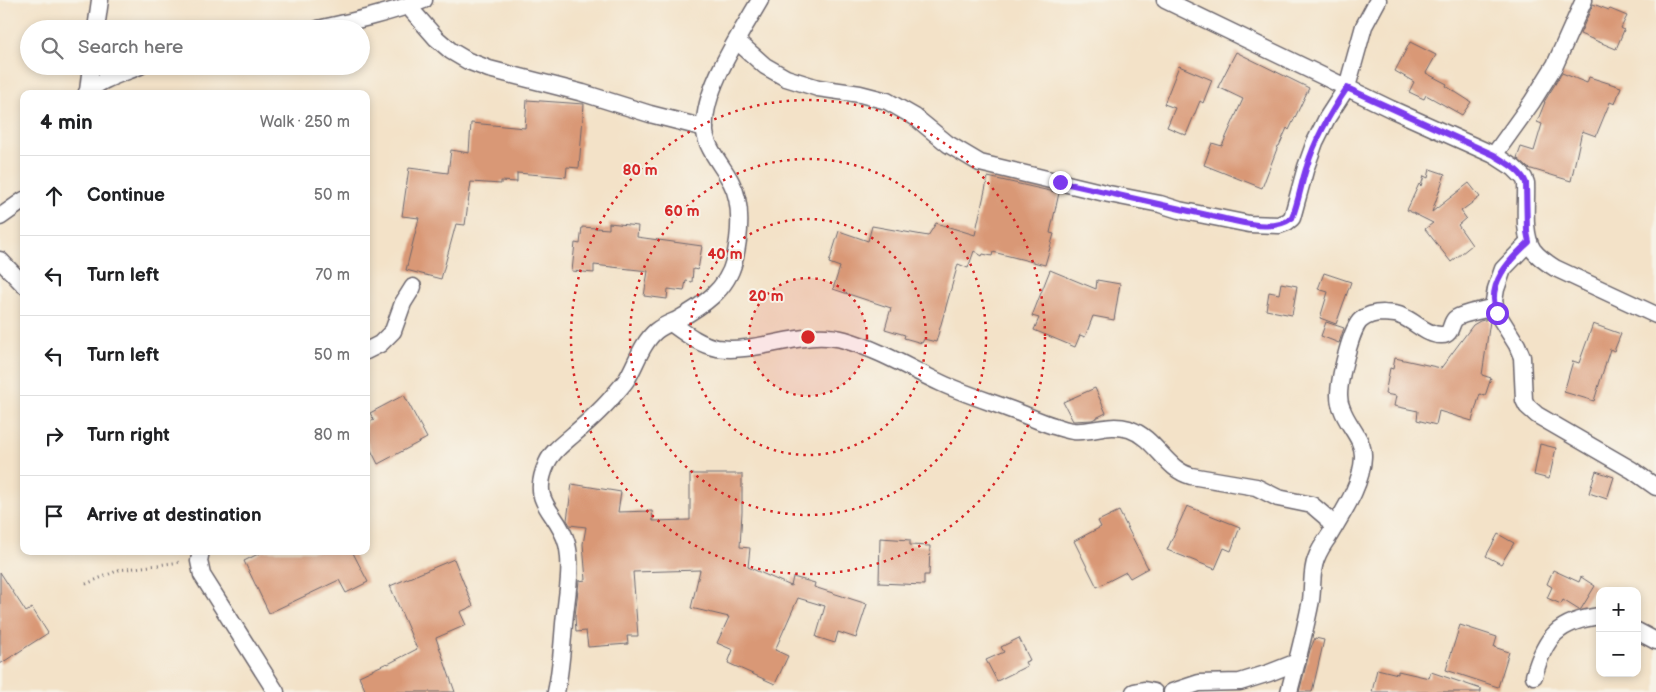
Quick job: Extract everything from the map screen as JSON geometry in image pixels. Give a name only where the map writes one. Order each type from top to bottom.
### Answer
[{"type":"street","points":[[97,20],[100,0]]},
{"type":"street","points":[[360,20],[424,0]]},
{"type":"street","points":[[556,692],[561,659],[569,560],[567,543],[561,529],[541,496],[541,480],[550,455],[614,396],[627,379],[652,335],[660,328],[696,309],[710,299],[724,284],[734,263],[738,224],[736,193],[710,145],[706,134],[705,120],[709,99],[724,65],[760,0]]},
{"type":"street","points":[[1165,0],[1347,88],[1494,155],[1514,168],[1524,178],[1526,183],[1527,232],[1534,252],[1555,268],[1656,315]]},
{"type":"street","points":[[738,41],[765,66],[786,78],[818,88],[887,100],[915,117],[948,144],[980,163],[1179,210],[1249,224],[1279,224],[1287,222],[1292,218],[1315,142],[1327,118],[1347,88],[1364,26],[1378,0]]},
{"type":"street","points":[[1494,155],[1532,102],[1555,65],[1584,0]]},
{"type":"street","points":[[408,6],[436,38],[468,62],[705,128]]},
{"type":"street","points":[[87,90],[89,75]]},
{"type":"street","points":[[90,90],[118,75]]},
{"type":"street","points":[[0,217],[20,203]]},
{"type":"street","points":[[1529,242],[1503,269],[1494,302],[1522,356],[1524,400],[1531,411],[1632,470],[1656,487]]},
{"type":"street","points":[[0,260],[20,281]]},
{"type":"street","points":[[370,349],[380,344],[393,331],[403,303],[413,287]]},
{"type":"street","points":[[1289,692],[1310,601],[1315,561],[1318,552],[1358,482],[1362,468],[1364,454],[1342,411],[1339,397],[1340,384],[1357,324],[1368,315],[1378,313],[1401,315],[1424,329],[1440,335],[1448,333],[1453,321],[1460,316],[1495,307]]},
{"type":"street","points":[[671,323],[704,344],[718,348],[748,347],[823,336],[846,341],[890,357],[938,382],[976,398],[1053,426],[1073,431],[1113,426],[1130,430],[1145,438],[1180,473],[1256,487],[1278,498],[1312,505],[1326,517],[1333,528]]},
{"type":"street","points":[[200,555],[199,560],[202,575],[276,692]]},
{"type":"street","points":[[1534,676],[1539,657],[1549,639],[1563,627],[1581,619],[1596,617]]},
{"type":"street","points":[[1639,632],[1656,642]]},
{"type":"street","points":[[1172,692],[1199,683],[1240,682],[1297,662]]},
{"type":"street","points":[[1134,692],[1144,690],[1154,692]]},
{"type":"path","points":[[86,584],[119,570],[133,567],[176,564],[183,561]]},
{"type":"building","points":[[1593,4],[1627,16],[1621,28],[1624,30],[1616,49],[1580,34]]},
{"type":"building","points":[[1410,42],[1436,55],[1426,73],[1447,84],[1446,86],[1471,102],[1462,115],[1426,95],[1424,99],[1409,92],[1414,82],[1395,71]]},
{"type":"building","points":[[1236,52],[1309,88],[1289,130],[1287,128],[1278,146],[1262,188],[1204,165],[1212,143],[1222,146],[1243,99],[1218,87]]},
{"type":"building","points":[[1179,66],[1212,80],[1203,103],[1200,101],[1186,135],[1167,127],[1175,108],[1164,104]]},
{"type":"building","points":[[1562,73],[1587,83],[1589,77],[1621,87],[1615,104],[1610,102],[1596,136],[1582,131],[1571,181],[1528,168],[1517,158],[1521,147],[1534,151],[1542,124],[1537,122],[1544,102]]},
{"type":"building","points":[[527,100],[584,104],[579,168],[567,167],[566,177],[517,173],[517,182],[501,181],[501,184],[471,182],[465,225],[456,224],[441,279],[406,270],[419,218],[402,216],[409,168],[448,173],[451,150],[469,153],[471,123],[525,128]]},
{"type":"building","points":[[1430,169],[1445,174],[1432,212],[1469,183],[1480,197],[1461,211],[1466,218],[1458,225],[1472,245],[1451,262],[1425,229],[1433,223],[1407,210],[1419,184],[1421,186],[1424,176],[1428,178]]},
{"type":"building","points":[[988,177],[1059,193],[1050,233],[1054,234],[1045,265],[993,252],[992,256],[983,254],[982,256],[974,251],[968,268],[958,264],[936,342],[924,339],[922,343],[904,338],[905,335],[885,329],[891,308],[833,289],[840,267],[829,263],[839,231],[868,241],[872,226],[928,236],[936,223],[975,235]]},
{"type":"building","points":[[609,223],[638,226],[637,237],[702,246],[698,270],[693,269],[692,282],[686,281],[684,291],[668,289],[667,299],[644,296],[648,271],[594,265],[594,273],[572,271],[575,243],[580,244],[582,227],[609,229]]},
{"type":"building","points":[[1050,270],[1096,289],[1097,280],[1120,284],[1114,320],[1093,316],[1085,337],[1080,335],[1075,347],[1034,330],[1039,318],[1032,316]]},
{"type":"building","points":[[1324,273],[1351,282],[1336,324],[1320,318],[1328,292],[1318,289]]},
{"type":"building","points":[[1281,283],[1297,286],[1292,315],[1266,310],[1269,292],[1279,294]]},
{"type":"building","points":[[1489,319],[1482,375],[1491,378],[1485,396],[1480,394],[1472,421],[1439,411],[1436,425],[1417,420],[1418,411],[1394,406],[1396,396],[1385,394],[1390,368],[1393,369],[1395,358],[1441,368],[1473,325]]},
{"type":"building","points":[[1326,322],[1344,328],[1339,343],[1321,336]]},
{"type":"building","points":[[1593,324],[1621,334],[1614,351],[1610,349],[1594,401],[1564,392],[1573,361],[1579,363]]},
{"type":"building","points":[[1095,388],[1106,413],[1092,420],[1073,421],[1063,402]]},
{"type":"building","points":[[404,395],[427,438],[378,464],[370,448],[370,422],[374,420],[370,413]]},
{"type":"building","points":[[1540,444],[1556,448],[1549,479],[1534,475]]},
{"type":"building","points":[[1596,471],[1614,477],[1607,499],[1589,493]]},
{"type":"building","points":[[690,474],[742,474],[740,547],[750,548],[748,567],[791,586],[793,577],[815,583],[814,587],[867,604],[856,638],[838,632],[835,643],[816,637],[825,606],[798,598],[775,650],[788,656],[775,684],[728,663],[733,650],[717,643],[729,617],[691,608],[700,570],[633,572],[638,636],[627,636],[628,644],[588,647],[586,631],[576,632],[575,616],[579,581],[586,580],[583,544],[586,527],[570,525],[567,520],[572,484],[621,492],[618,512],[652,511],[653,521],[690,520]]},
{"type":"building","points":[[1187,506],[1240,527],[1231,551],[1224,548],[1215,569],[1167,550]]},
{"type":"building","points":[[1119,511],[1148,568],[1130,578],[1126,572],[1097,587],[1074,541],[1101,527],[1098,521]]},
{"type":"building","points":[[1498,534],[1514,543],[1501,564],[1486,556]]},
{"type":"building","points":[[880,538],[910,540],[910,545],[930,546],[929,575],[924,575],[924,585],[879,583]]},
{"type":"building","points":[[256,555],[354,555],[368,582],[346,593],[339,580],[269,613],[244,561]]},
{"type":"building","points":[[454,559],[473,606],[460,612],[466,625],[436,638],[455,692],[366,692],[359,676],[417,649],[390,586]]},
{"type":"building","points":[[1553,570],[1579,582],[1581,577],[1595,586],[1581,609],[1579,610],[1563,600],[1561,604],[1547,598],[1552,587],[1547,584]]},
{"type":"building","points":[[0,572],[26,612],[32,608],[48,633],[0,664]]},
{"type":"building","points":[[1460,625],[1497,637],[1494,647],[1509,652],[1498,687],[1446,670]]},
{"type":"building","points":[[1019,638],[1030,660],[1025,662],[1027,666],[997,681],[986,660],[1004,652],[1001,647]]},
{"type":"building","points":[[1315,638],[1324,640],[1312,692],[1299,692],[1310,650]]},
{"type":"building","points":[[1377,669],[1398,674],[1398,671],[1429,678],[1431,672],[1481,689],[1481,692],[1372,692]]},
{"type":"route","points":[[1060,182],[1179,210],[1249,224],[1270,225],[1287,222],[1292,218],[1296,210],[1306,167],[1315,142],[1327,118],[1347,88],[1494,155],[1514,168],[1524,178],[1526,183],[1529,242],[1503,269],[1494,302],[1497,313]]}]
